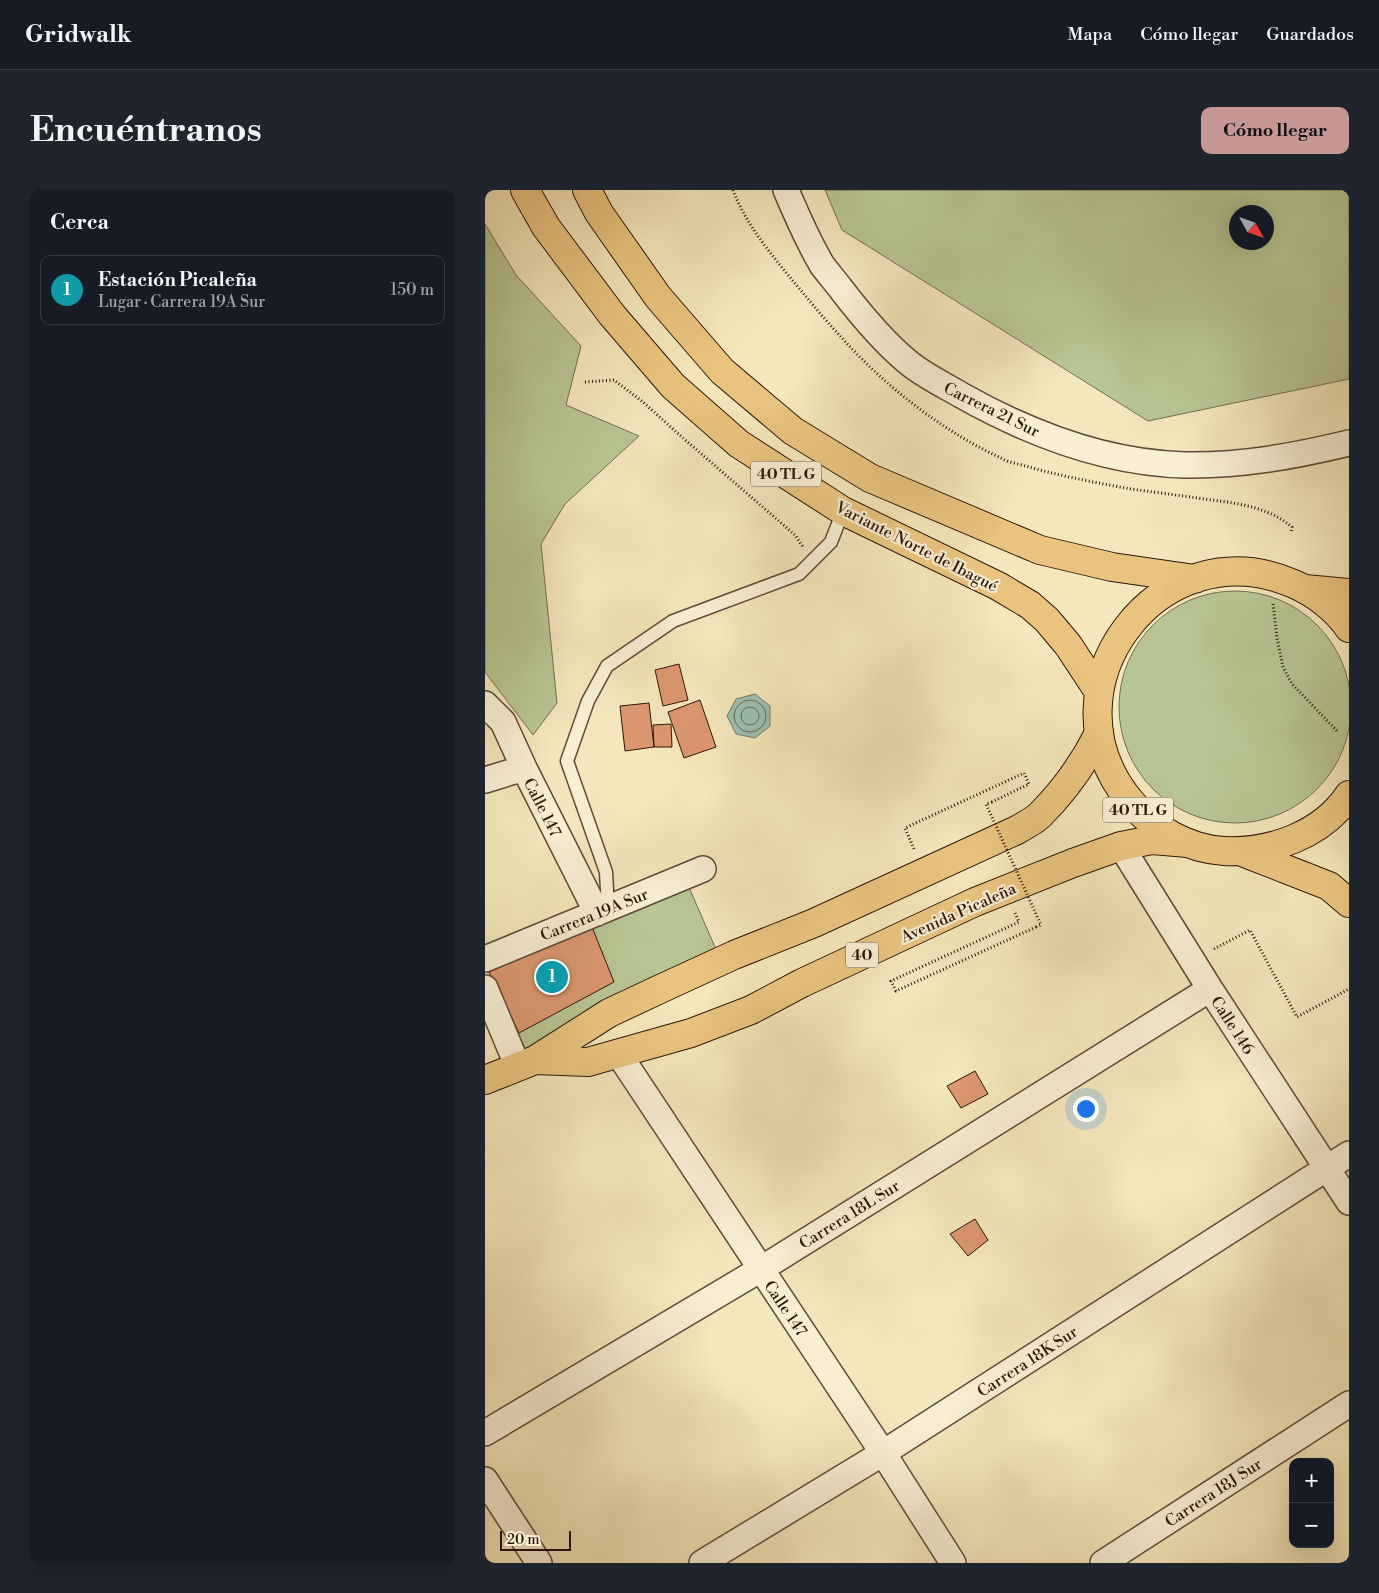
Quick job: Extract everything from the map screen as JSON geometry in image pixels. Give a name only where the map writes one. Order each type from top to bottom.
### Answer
[{"type":"main road","name":"Variante Norte de Ibagué","points":[[525,190],[546,227],[612,315],[673,386],[739,444],[843,511],[998,586],[1030,605],[1047,620],[1068,645],[1099,692]]},
{"type":"main road","name":"40 TL G","points":[[587,190],[599,213],[671,312],[722,371],[793,431],[870,478],[1040,550],[1112,566],[1195,579]]},
{"type":"main road","name":"40 TL G","points":[[1349,628],[1326,604],[1305,589],[1284,580],[1255,573],[1239,572],[1195,579],[1174,587],[1155,599],[1138,614],[1124,631],[1112,650],[1104,670],[1097,712],[1099,733],[1106,762],[1119,788],[1138,811],[1161,830],[1188,843],[1214,850],[1241,852],[1265,849],[1288,842],[1310,831],[1329,816],[1349,794]]},
{"type":"main road","points":[[1305,589],[1349,593]]},
{"type":"main road","name":"Avenida Picaleña","points":[[485,1080],[526,1063],[609,1013],[633,1001],[734,955],[814,923],[1017,830],[1039,816],[1082,764],[1099,733]]},
{"type":"main road","name":"Avenida Picaleña","points":[[526,1063],[588,1062],[691,1033],[751,1010],[802,983],[975,902],[1005,890],[1121,846],[1152,840],[1188,843]]},
{"type":"main road","name":"40 TL G","points":[[1241,852],[1329,886],[1349,903]]},
{"type":"street","name":"Carrera 21 Sur","points":[[786,190],[801,225],[823,266],[853,305],[887,343],[911,364],[940,383],[1021,427],[1091,452],[1136,460],[1184,465],[1233,464],[1299,455],[1349,443]]},
{"type":"street","name":"Calle 147","points":[[485,704],[503,722],[524,768],[603,911]]},
{"type":"street","points":[[485,780],[524,768]]},
{"type":"street","name":"Calle 146","points":[[1121,846],[1192,961],[1349,1202]]},
{"type":"street","name":"Carrera 19A Sur","points":[[485,959],[703,869]]},
{"type":"street","points":[[485,988],[526,1063]]},
{"type":"street","name":"Carrera 18L Sur","points":[[485,1433],[761,1269],[1210,989]]},
{"type":"street","name":"Calle 147","points":[[618,1053],[883,1453],[953,1563]]},
{"type":"street","name":"Carrera 18K Sur","points":[[702,1563],[883,1453],[1349,1154]]},
{"type":"street","name":"Carrera 18J Sur","points":[[1103,1563],[1349,1404]]},
{"type":"street","points":[[485,1480],[539,1563]]},
{"type":"lane","points":[[603,911],[606,872],[567,761],[588,702],[607,666],[673,621],[799,574],[831,542],[843,511]]},
{"type":"path","points":[[585,382],[614,380],[643,402],[795,535],[812,563]]},
{"type":"path","points":[[1273,602],[1277,638],[1283,667],[1292,684],[1338,732]]},
{"type":"path","points":[[925,872],[905,828],[1024,772],[1029,784],[986,804],[1041,925],[896,991],[891,981],[1019,922],[1005,890]]},
{"type":"path","points":[[1192,961],[1250,930],[1297,1018],[1349,989]]},
{"type":"green space","points":[[825,190],[1349,190],[1349,379],[1148,421],[842,230]]},
{"type":"green space","points":[[485,224],[516,275],[581,346],[566,405],[639,436],[565,504],[541,544],[557,703],[533,735],[485,672]]},
{"type":"green space","points":[[1224,591],[1246,591],[1269,596],[1290,604],[1309,617],[1325,633],[1338,652],[1346,673],[1351,696],[1349,730],[1338,762],[1325,781],[1309,797],[1290,810],[1269,818],[1246,823],[1224,823],[1201,818],[1180,810],[1161,797],[1145,781],[1132,762],[1124,741],[1119,718],[1119,696],[1124,673],[1132,652],[1145,633],[1161,617],[1180,604],[1201,596]]},
{"type":"green space","points":[[688,885],[718,954],[525,1051],[489,972]]},
{"type":"water","points":[[755,694],[770,706],[770,726],[755,738],[736,734],[727,716],[736,699]]},
{"type":"building","points":[[679,664],[688,700],[663,706],[655,670]]},
{"type":"building","points":[[700,700],[716,747],[684,758],[668,712]]},
{"type":"building","points":[[649,703],[654,747],[625,751],[620,706]]},
{"type":"building","points":[[671,724],[672,747],[654,747],[653,725]]},
{"type":"building","points":[[592,927],[614,982],[519,1033],[489,972]]},
{"type":"building","points":[[975,1071],[988,1094],[961,1108],[947,1086]]},
{"type":"building","points":[[975,1219],[988,1240],[968,1256],[950,1234]]},
{"type":"place","name":"Estación Picaleña","points":[[552,977]]}]
